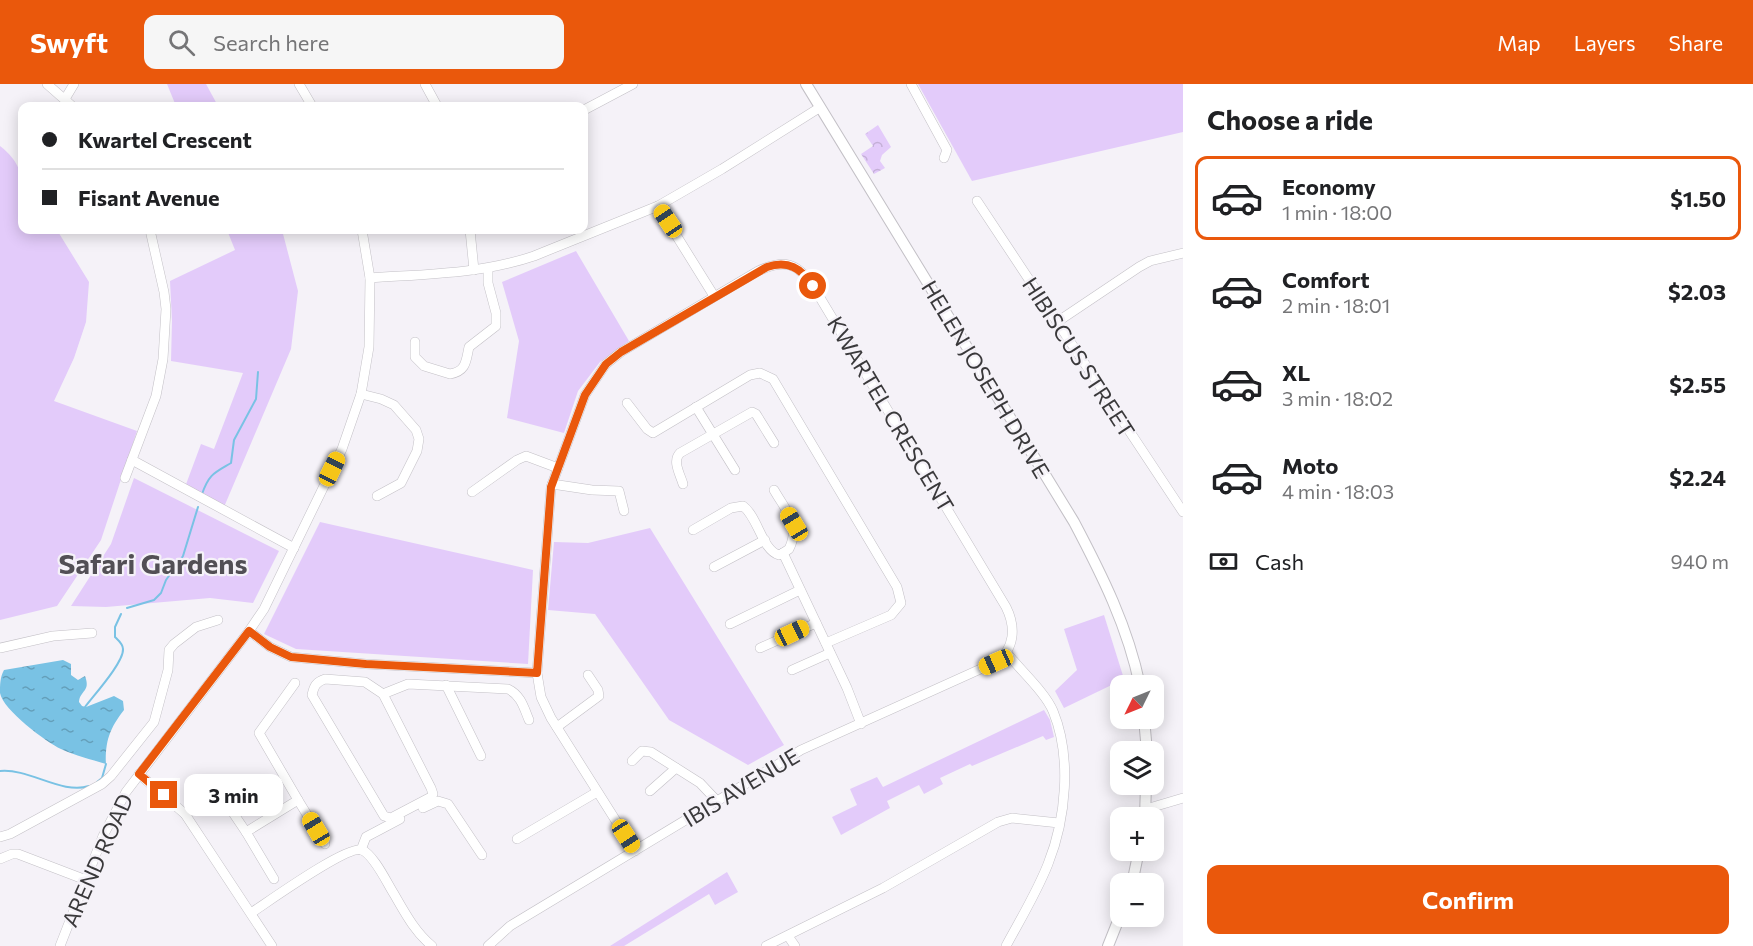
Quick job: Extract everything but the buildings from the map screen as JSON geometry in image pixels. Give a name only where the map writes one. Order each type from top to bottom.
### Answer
[{"type":"street","points":[[47,84],[68,102]]},
{"type":"street","points":[[69,102],[74,84]]},
{"type":"street","points":[[299,84],[310,102]]},
{"type":"street","points":[[425,84],[435,102]]},
{"type":"street","points":[[588,108],[633,84]]},
{"type":"street","name":"HELEN JOSEPH DRIVE","points":[[806,84],[1074,522],[1119,613],[1137,675]]},
{"type":"street","points":[[910,84],[947,150],[944,158]]},
{"type":"street","points":[[370,278],[474,270],[534,256],[658,206],[819,108]]},
{"type":"street","name":"HIBISCUS STREET","points":[[976,201],[1183,512]]},
{"type":"street","points":[[658,206],[714,296]]},
{"type":"street","points":[[125,478],[156,396],[164,351],[166,309],[151,234]]},
{"type":"street","name":"AREND ROAD","points":[[60,946],[116,810],[139,774],[264,609],[342,449],[361,394],[369,347],[370,278],[363,234]]},
{"type":"street","points":[[470,234],[474,270]]},
{"type":"street","points":[[1056,322],[1150,261],[1183,253]]},
{"type":"street","name":"KWARTEL CRESCENT","points":[[635,851],[556,727],[541,697],[537,673],[552,484],[585,395],[606,364],[621,352],[758,271],[785,263],[807,277],[1006,606],[1013,626],[1007,653]]},
{"type":"street","points":[[415,342],[415,357],[424,366],[450,374],[464,368],[472,343],[496,326],[496,313],[488,283],[488,268]]},
{"type":"street","points":[[627,403],[647,429],[653,433],[750,375],[760,373],[773,379],[897,587],[901,603],[891,615],[826,643]]},
{"type":"street","points":[[361,394],[394,405],[416,430],[419,439],[417,451],[401,483],[377,496]]},
{"type":"street","points":[[696,407],[735,470]]},
{"type":"street","points":[[683,484],[676,457],[712,434],[754,412],[774,443]]},
{"type":"street","points":[[472,492],[526,456],[558,468]]},
{"type":"street","points":[[132,460],[294,548]]},
{"type":"street","points":[[552,484],[592,490],[619,491],[624,512]]},
{"type":"street","points":[[693,530],[731,508],[743,506],[749,511],[773,553],[779,555],[789,549],[795,532],[794,524],[774,490]]},
{"type":"street","points":[[714,567],[765,540]]},
{"type":"street","points":[[783,553],[847,688],[861,724]]},
{"type":"street","points":[[730,624],[800,590]]},
{"type":"street","points":[[0,837],[10,834],[106,781],[154,722],[168,670],[170,650],[174,644],[196,627],[218,620]]},
{"type":"street","points":[[760,648],[816,622]]},
{"type":"street","points":[[249,631],[270,647],[291,657],[366,664],[537,673]]},
{"type":"street","points":[[0,648],[53,636],[92,633]]},
{"type":"street","points":[[792,670],[830,653]]},
{"type":"street","points":[[1006,946],[1048,865],[1059,823],[1063,771],[1062,749],[1052,709],[1007,653]]},
{"type":"street","name":"IBIS AVENUE","points":[[488,946],[510,926],[801,750],[996,662],[1007,653]]},
{"type":"street","points":[[365,682],[366,664]]},
{"type":"street","points":[[556,727],[599,696],[598,690],[588,675]]},
{"type":"street","points":[[325,679],[365,682],[383,694],[433,794],[428,799],[391,818],[384,816],[312,695],[318,681],[325,679]]},
{"type":"street","points":[[295,683],[259,734],[325,844]]},
{"type":"street","points":[[383,694],[408,684],[508,689],[520,698],[529,720]]},
{"type":"street","points":[[446,686],[481,756]]},
{"type":"street","points":[[632,761],[642,751],[646,751],[705,787],[717,801]]},
{"type":"street","points":[[650,791],[676,768]]},
{"type":"street","points":[[139,774],[185,814],[272,946]]},
{"type":"street","points":[[517,839],[597,792]]},
{"type":"street","points":[[185,814],[213,796],[221,795],[274,879]]},
{"type":"street","points":[[1160,807],[1183,798]]},
{"type":"street","points":[[246,832],[298,800]]},
{"type":"street","points":[[361,849],[366,837],[438,801],[444,802],[451,808],[482,855]]},
{"type":"street","points":[[766,946],[883,888],[998,822],[1012,818],[1059,823]]},
{"type":"street","points":[[251,913],[341,854],[361,849]]},
{"type":"street","points":[[361,849],[375,862],[415,929],[432,946]]},
{"type":"street","points":[[0,859],[18,854],[86,880]]},
{"type":"street","points":[[1108,946],[1116,927]]},
{"type":"street","points":[[788,936],[795,946]]},
{"type":"green space","points":[[167,84],[206,84],[216,102],[174,102]]},
{"type":"green space","points":[[918,84],[1183,84],[1183,132],[972,181]]},
{"type":"green space","points":[[878,125],[891,147],[882,155],[880,161],[885,168],[874,174],[861,154],[873,146],[865,134]]},
{"type":"green space","points":[[0,146],[18,166],[18,234],[59,234],[89,282],[86,322],[74,358],[54,401],[137,431],[101,540],[57,606],[0,620]]},
{"type":"green space","points":[[229,234],[283,234],[298,291],[291,349],[224,507],[185,487],[201,444],[214,449],[243,373],[171,361],[170,281],[235,250]]},
{"type":"green space","points":[[576,251],[629,341],[600,362],[578,391],[564,433],[507,418],[519,341],[502,282]]},
{"type":"green space","points":[[134,478],[279,551],[253,603],[210,598],[106,607],[71,606],[111,544]]},
{"type":"green space","points":[[320,522],[533,570],[528,664],[296,649],[264,634]]},
{"type":"green space","points":[[650,528],[784,745],[748,765],[669,720],[595,614],[548,610],[554,542],[588,543]]},
{"type":"green space","points":[[1104,615],[1123,675],[1110,675],[1110,686],[1064,708],[1055,691],[1077,670],[1064,629]]},
{"type":"green space","points":[[1044,710],[1050,720],[1054,737],[1046,740],[1043,736],[972,766],[970,764],[940,778],[943,784],[924,794],[919,785],[887,801],[890,808],[841,835],[832,817],[857,805],[850,789],[877,777],[883,787]]},
{"type":"green space","points":[[727,872],[738,892],[715,905],[709,894],[624,946],[610,946]]},
{"type":"water","points":[[63,660],[71,664],[71,675],[78,680],[85,676],[87,685],[79,702],[82,706],[86,707],[114,696],[123,701],[124,710],[112,729],[106,748],[106,764],[72,754],[36,733],[9,708],[0,693],[4,670]]},
{"type":"waterway","points":[[202,494],[213,475],[231,463],[234,440],[256,399],[258,372]]},
{"type":"waterway","points":[[127,608],[154,600],[161,593],[166,580],[183,556],[198,507]]},
{"type":"waterway","points":[[85,707],[114,670],[122,655],[122,645],[115,637],[115,627],[121,614]]},
{"type":"waterway","points":[[97,782],[102,778],[106,764]]},
{"type":"waterway","points":[[0,771],[22,773],[68,787],[89,786]]},
{"type":"district","name":"Safari Gardens","points":[[153,563]]},
{"type":"route","points":[[164,795],[139,774],[249,631],[270,647],[291,657],[366,664],[537,673],[551,487],[574,419],[594,380],[606,364],[621,352],[767,267],[785,263],[793,266],[807,277],[813,286]]}]
